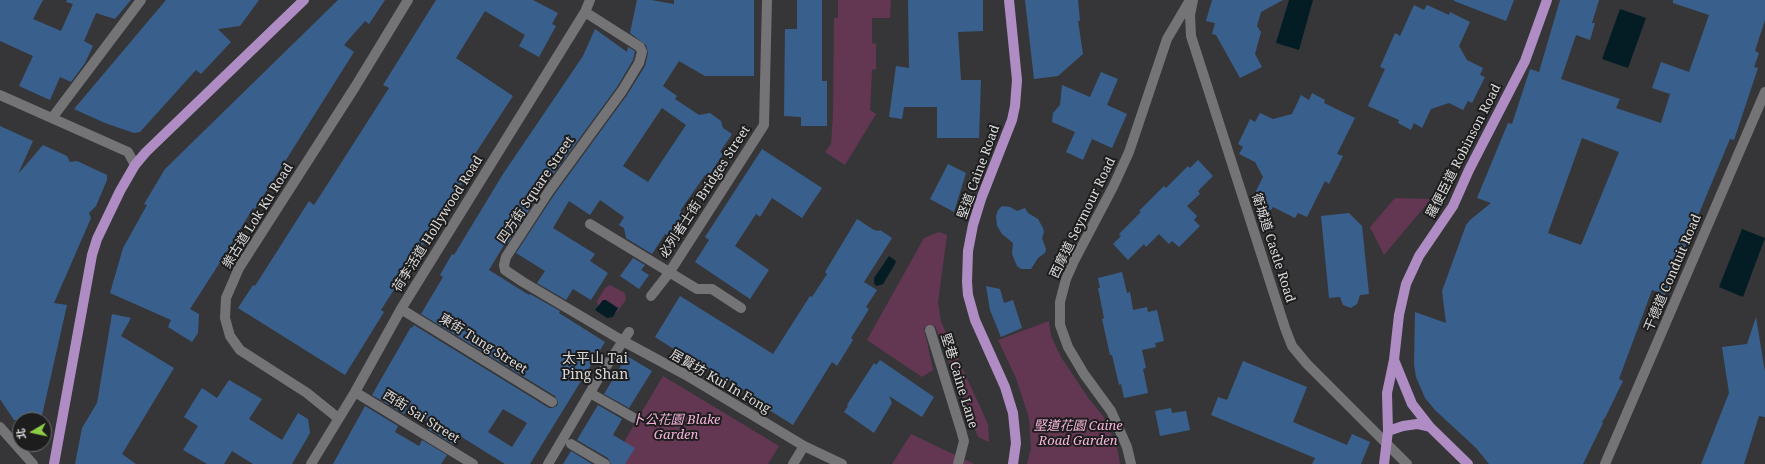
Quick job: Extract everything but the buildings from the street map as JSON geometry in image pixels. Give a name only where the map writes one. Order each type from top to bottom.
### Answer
[{"type":"main road","points":[[54,464],[92,255],[97,238],[120,191],[135,165],[146,152],[304,0]]},
{"type":"main road","name":"堅道 Caine Road","points":[[1009,0],[1017,80],[1015,106],[1012,120],[981,199],[973,225],[968,251],[967,282],[968,295],[975,320],[1004,386],[1013,413],[1016,443],[1014,464]]},
{"type":"main road","name":"羅便臣道 Robinson Road","points":[[1384,464],[1388,431],[1387,393],[1394,360],[1399,315],[1406,284],[1419,256],[1453,206],[1469,170],[1525,61],[1547,0]]},
{"type":"main road","name":"羅便臣道 Robinson Road","points":[[1394,360],[1412,404],[1430,427],[1468,464]]},
{"type":"main road","points":[[1388,431],[1403,426],[1417,424],[1430,427]]},
{"type":"street","points":[[52,118],[142,0]]},
{"type":"street","name":"樂古道 Lok Ku Road","points":[[338,418],[307,393],[240,350],[230,336],[225,318],[226,298],[239,268],[355,88],[408,0]]},
{"type":"street","name":"荷李活道 Hollywood Road","points":[[311,464],[355,392],[401,309],[590,0]]},
{"type":"street","name":"必列者士街 Bridges Street","points":[[651,296],[669,272],[764,126],[767,0]]},
{"type":"street","name":"西摩道 Seymour Road","points":[[1131,464],[1127,447],[1112,412],[1074,358],[1065,342],[1060,325],[1060,302],[1062,291],[1072,267],[1113,187],[1129,152],[1166,39],[1190,0]]},
{"type":"street","name":"衛城道 Castle Road","points":[[1193,0],[1190,15],[1191,36],[1292,346],[1306,364],[1407,464]]},
{"type":"street","name":"四方街 Square Street","points":[[584,12],[640,47],[642,52],[639,63],[622,91],[546,196],[506,257],[504,265],[506,270],[511,275],[623,341]]},
{"type":"street","name":"干德道 Conduit Road","points":[[1605,464],[1765,92]]},
{"type":"street","points":[[0,95],[128,152],[135,165]]},
{"type":"street","points":[[590,224],[697,289],[712,289],[741,308]]},
{"type":"street","name":"東街 Tung Street","points":[[401,309],[552,402]]},
{"type":"street","name":"堅巷 Caine Lane","points":[[930,330],[962,430],[964,441],[963,450],[958,464]]},
{"type":"street","points":[[548,464],[590,393],[629,332]]},
{"type":"street","name":"居賢坊 Kui In Fong","points":[[623,341],[686,375],[804,446]]},
{"type":"street","name":"西街 Sai Street","points":[[355,392],[473,464]]},
{"type":"street","points":[[590,393],[634,418]]},
{"type":"street","points":[[0,427],[33,464]]},
{"type":"street","points":[[571,444],[605,464]]},
{"type":"street","points":[[793,464],[804,446],[842,464]]},
{"type":"green space","points":[[838,0],[891,0],[890,18],[872,18],[872,43],[876,44],[876,69],[872,70],[870,110],[876,114],[845,165],[825,152],[831,144],[833,114],[834,18],[838,18]]},
{"type":"green space","points":[[1395,198],[1431,199],[1384,255],[1370,227]]},
{"type":"green space","points":[[939,232],[947,235],[938,302],[941,322],[988,424],[989,442],[978,437],[935,326],[924,328],[933,370],[922,377],[867,340],[924,238]]},
{"type":"green space","points":[[610,285],[625,293],[626,300],[616,313],[606,315],[600,312],[597,301],[605,288]]},
{"type":"green space","name":"堅道花園 Caine Road Garden","points":[[1049,321],[1051,336],[1061,357],[1089,399],[1103,416],[1117,447],[1120,464],[1027,464],[1031,448],[1029,418],[1016,378],[998,340]]},
{"type":"green space","name":"卜公花園 Blake Garden","points":[[663,376],[779,446],[768,464],[611,464]]},
{"type":"green space","points":[[911,434],[974,464],[892,464]]},
{"type":"water","points":[[1289,0],[1313,0],[1299,50],[1276,43]]},
{"type":"water","points":[[1620,9],[1646,18],[1628,68],[1602,59]]},
{"type":"water","points":[[1742,229],[1765,238],[1743,297],[1719,287]]},
{"type":"water","points":[[889,256],[896,261],[895,264],[883,284],[877,286],[874,284],[874,278]]},
{"type":"water","points":[[603,300],[606,300],[618,308],[613,317],[607,318],[595,310]]},
{"type":"district","name":"太平山 Tai Ping Shan","points":[[595,368]]}]
